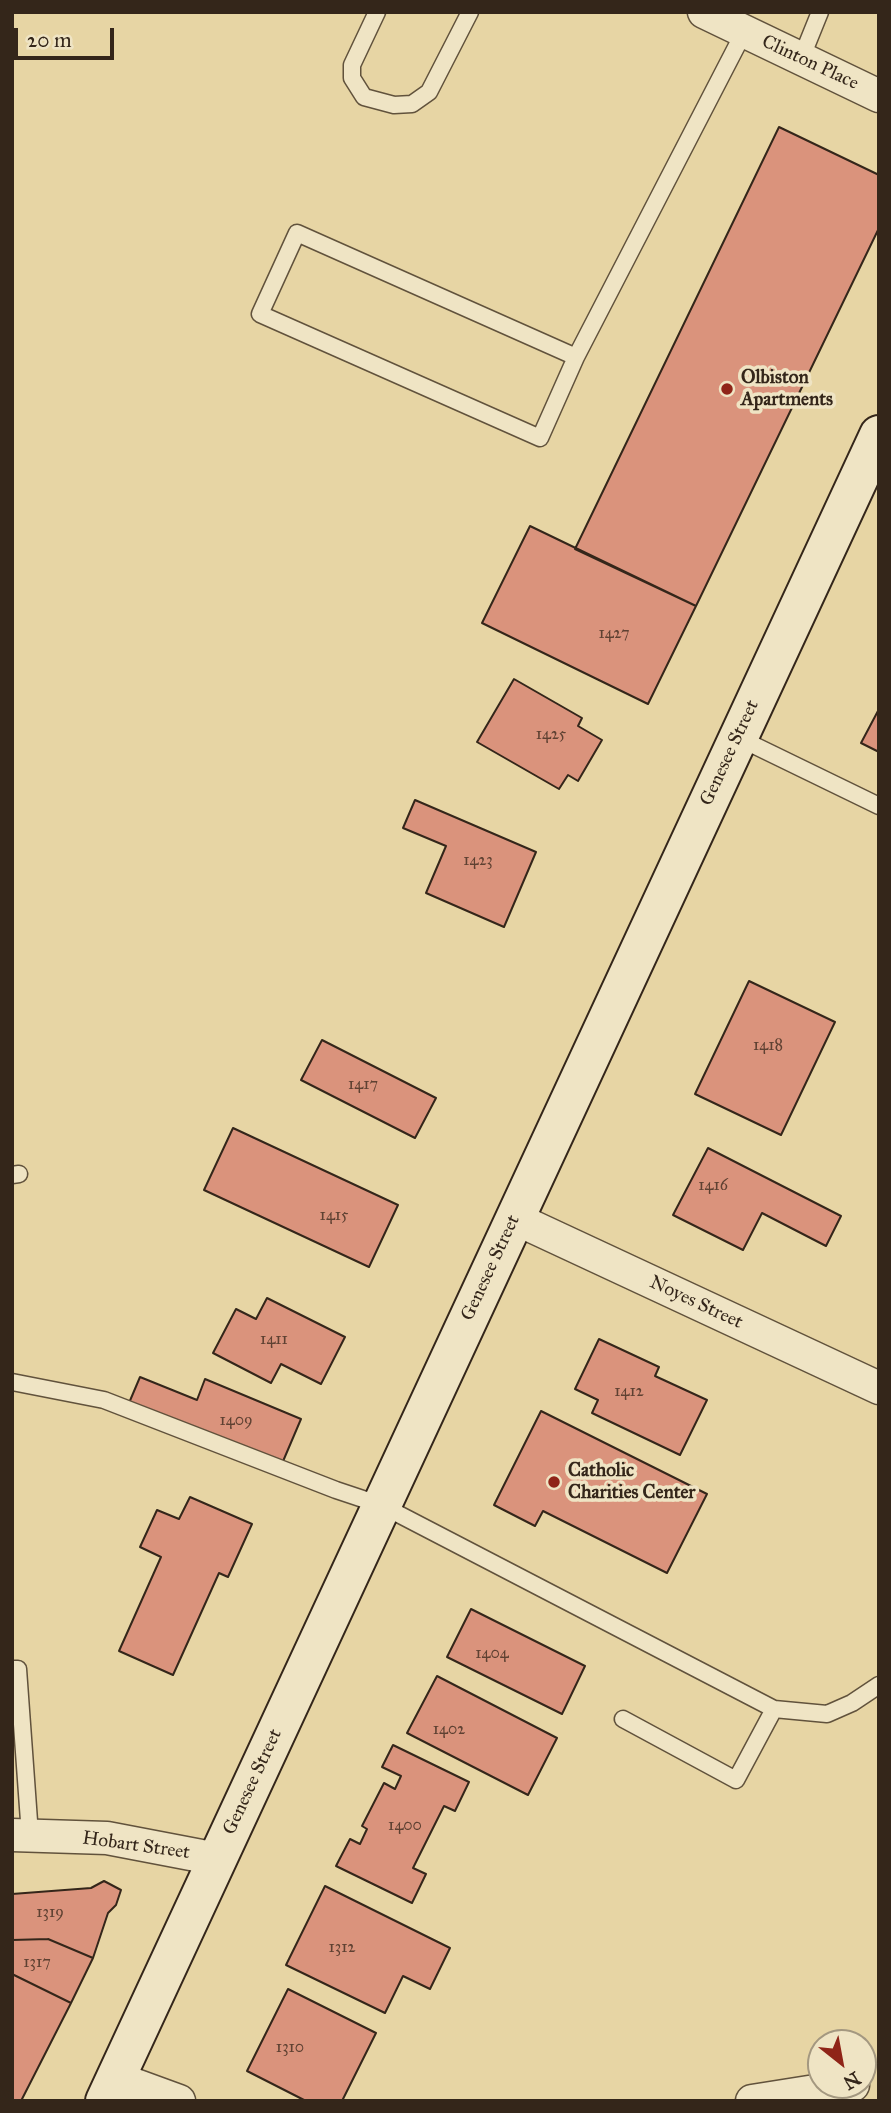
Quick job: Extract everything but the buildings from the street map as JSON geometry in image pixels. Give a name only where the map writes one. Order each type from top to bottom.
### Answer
[{"type":"main road","name":"Genesee Street","points":[[111,2089],[879,435]]},
{"type":"street","name":"Clinton Place","points":[[704,12],[879,96]]},
{"type":"street","name":"Noyes Street","points":[[514,1218],[879,1388]]},
{"type":"street","name":"Hobart Street","points":[[21,1835],[107,1838],[217,1859]]},
{"type":"street","points":[[111,2089],[179,2101]]},
{"type":"street","points":[[752,2101],[807,2092]]},
{"type":"lane","points":[[377,12],[352,65],[352,78],[364,97],[394,105],[412,104],[429,92],[470,12]]},
{"type":"lane","points":[[801,59],[820,12]]},
{"type":"lane","points":[[576,357],[297,233],[260,314],[540,438],[576,357],[744,32]]},
{"type":"lane","points":[[737,737],[879,806]]},
{"type":"lane","points":[[12,1382],[104,1400],[381,1505],[774,1709],[827,1714],[852,1703],[879,1685]]},
{"type":"lane","points":[[12,1669],[18,1669],[21,1835]]},
{"type":"lane","points":[[623,1718],[736,1780],[774,1709]]},
{"type":"place","name":"Olbiston Apartments","points":[[727,389]]},
{"type":"place","name":"Catholic Charities Center","points":[[554,1482]]}]
